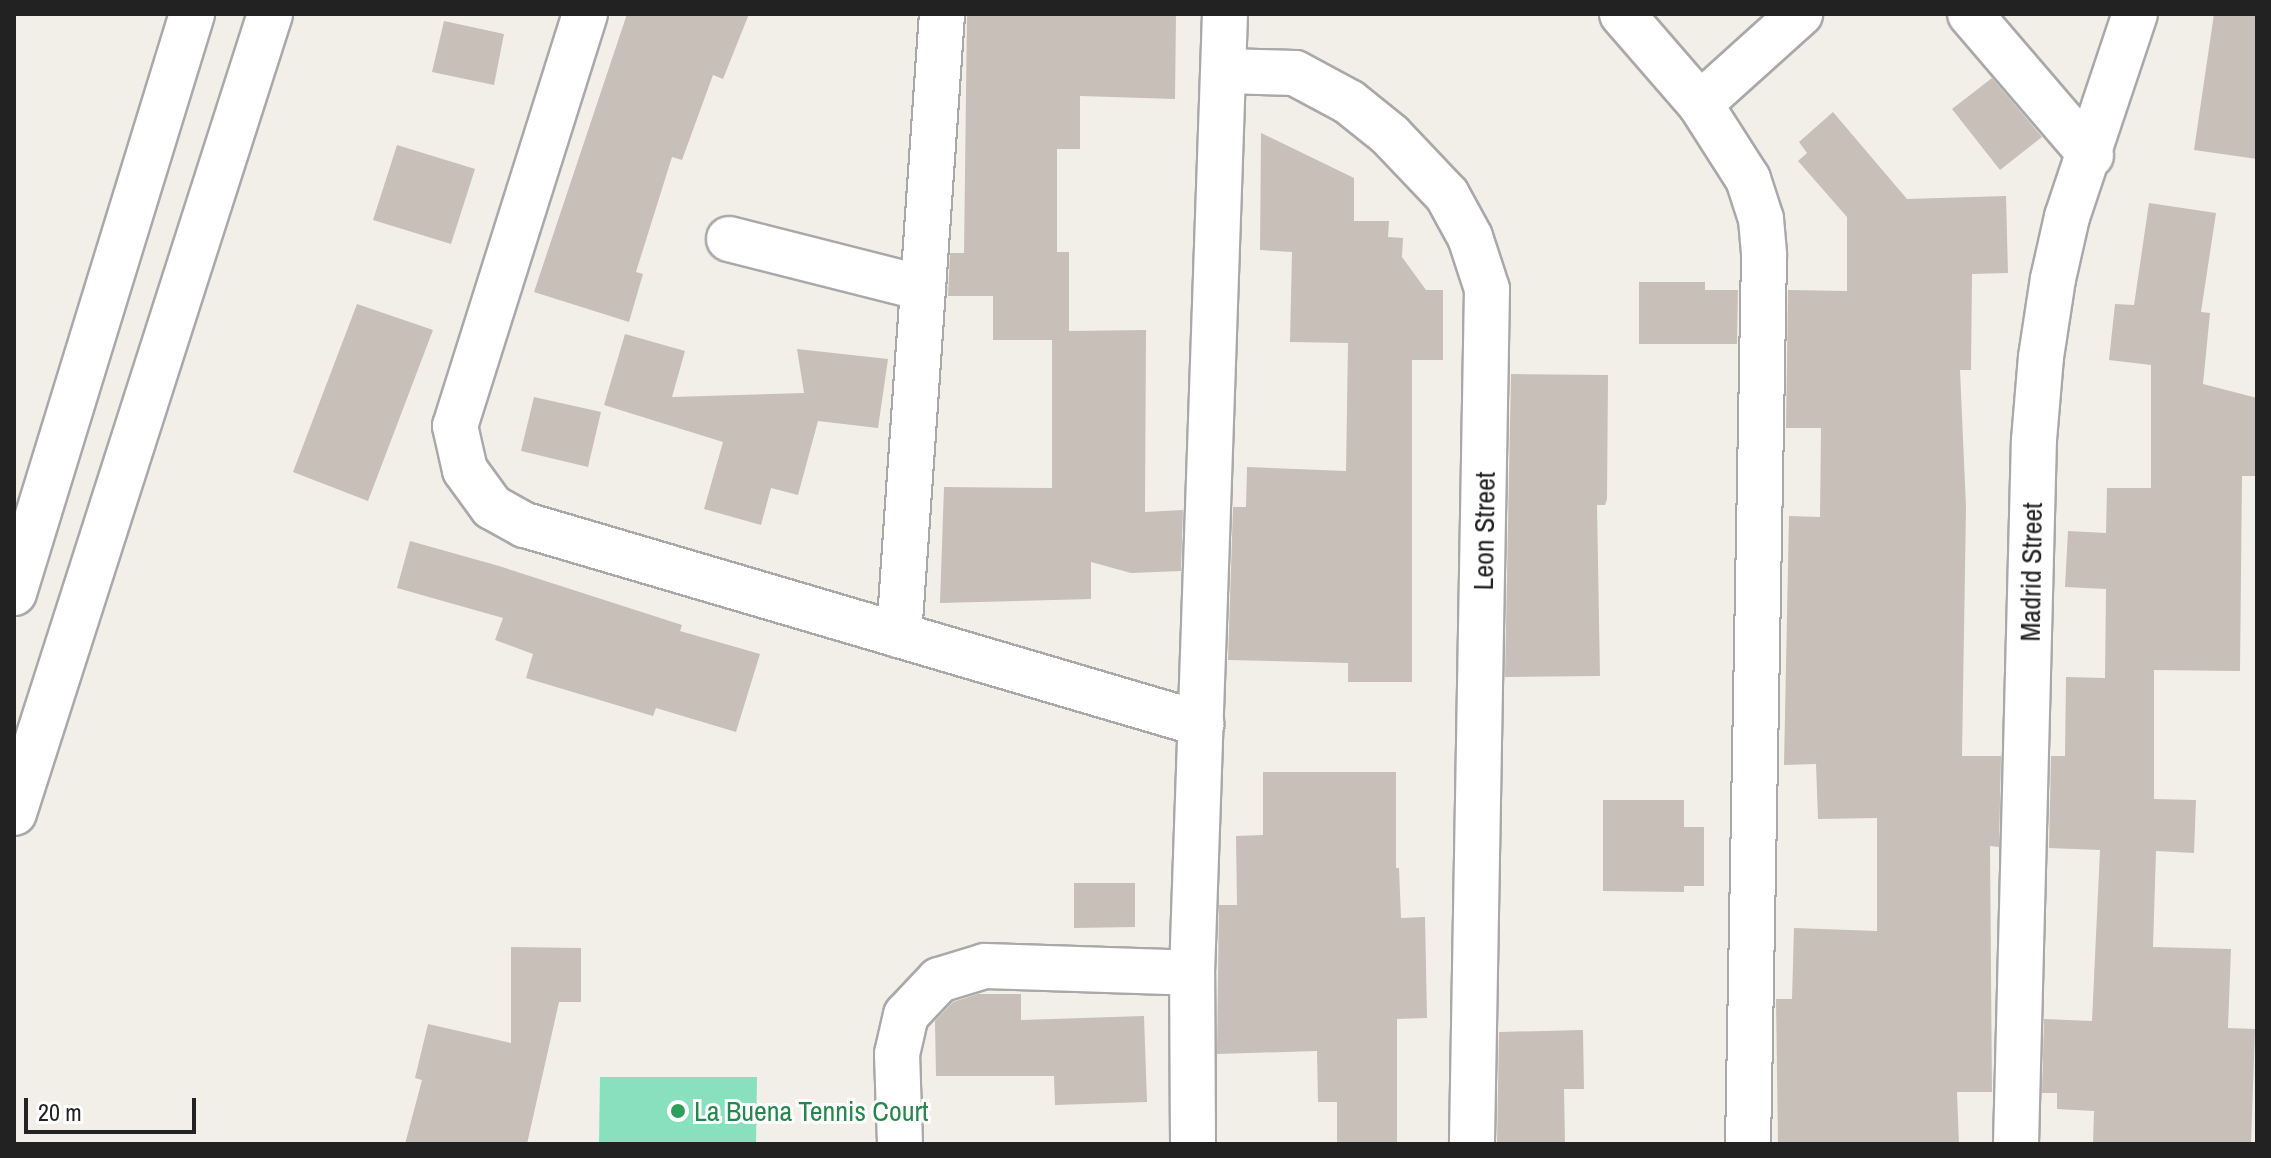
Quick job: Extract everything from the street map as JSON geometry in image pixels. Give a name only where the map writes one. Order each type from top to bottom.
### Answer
[{"type":"street","points":[[14,593],[192,14]]},
{"type":"street","points":[[14,813],[270,14]]},
{"type":"street","points":[[585,14],[455,426],[465,470],[492,507],[525,525],[1201,724]]},
{"type":"street","points":[[899,635],[942,14]]},
{"type":"street","points":[[1193,1144],[1192,973],[1225,14]]},
{"type":"street","points":[[1622,14],[1700,104],[1748,179],[1761,219],[1764,256],[1748,1144]]},
{"type":"street","points":[[1700,104],[1800,14]]},
{"type":"street","points":[[1970,14],[2091,155]]},
{"type":"street","name":"Madrid Street","points":[[2016,1144],[2034,440],[2053,279],[2067,217],[2091,155],[2135,14]]},
{"type":"street","name":"Leon Street","points":[[1224,71],[1295,73],[1349,102],[1380,126],[1447,195],[1470,237],[1487,289],[1472,1144]]},
{"type":"street","points":[[729,239],[923,288]]},
{"type":"street","points":[[900,1144],[897,1054],[906,1015],[939,980],[985,966],[1192,973]]},
{"type":"green space","name":"La Buena Tennis Court","points":[[600,1077],[757,1077],[756,1144],[599,1144]]},
{"type":"building","points":[[627,14],[749,14],[723,79],[713,75],[682,160],[672,157],[636,272],[643,274],[629,322],[534,292]]},
{"type":"building","points":[[967,14],[1176,14],[1175,99],[1080,96],[1080,149],[1057,149],[1057,252],[1069,252],[1069,331],[1146,330],[1145,512],[1183,510],[1181,571],[1131,573],[1091,562],[1091,599],[940,603],[944,487],[1052,488],[1052,340],[993,340],[993,296],[948,296],[950,253],[964,253]]},
{"type":"building","points":[[2214,14],[2257,14],[2257,159],[2194,150]]},
{"type":"building","points":[[444,21],[504,34],[494,85],[432,72]]},
{"type":"building","points":[[1992,78],[2042,137],[2000,170],[1952,109]]},
{"type":"building","points":[[1833,112],[1907,199],[2006,196],[2008,273],[1972,274],[1971,370],[1960,370],[1966,507],[1962,756],[2001,756],[1999,847],[1990,846],[1992,1092],[1957,1092],[1959,1144],[1778,1144],[1776,999],[1792,999],[1794,928],[1877,931],[1877,818],[1818,819],[1816,764],[1784,765],[1789,516],[1820,517],[1821,428],[1786,428],[1788,290],[1847,291],[1847,217],[1798,161],[1807,153],[1799,142]]},
{"type":"building","points":[[1261,133],[1354,178],[1354,221],[1389,221],[1388,237],[1403,238],[1402,257],[1426,290],[1443,290],[1443,360],[1412,360],[1412,682],[1348,682],[1348,663],[1228,660],[1233,507],[1246,507],[1247,467],[1346,471],[1348,343],[1290,342],[1292,252],[1260,250]]},
{"type":"building","points":[[397,145],[475,169],[451,244],[373,220]]},
{"type":"building","points":[[2149,203],[2216,213],[2201,312],[2210,313],[2203,384],[2257,398],[2257,476],[2242,476],[2240,671],[2154,670],[2154,799],[2196,800],[2194,853],[2156,851],[2153,947],[2231,949],[2228,1028],[2255,1029],[2251,1144],[2093,1144],[2094,1111],[2057,1109],[2057,1093],[2042,1093],[2044,1019],[2092,1021],[2100,850],[2049,848],[2051,756],[2065,756],[2066,677],[2105,678],[2106,589],[2065,587],[2068,531],[2106,533],[2107,488],[2151,488],[2151,365],[2109,360],[2115,304],[2134,305]]},
{"type":"building","points":[[1639,282],[1705,282],[1705,290],[1738,290],[1737,344],[1639,344]]},
{"type":"building","points":[[357,304],[433,330],[368,501],[293,472]]},
{"type":"building","points":[[625,334],[685,351],[672,397],[804,393],[797,349],[888,359],[878,428],[818,421],[798,495],[771,488],[761,525],[704,509],[723,442],[604,405]]},
{"type":"building","points":[[1511,374],[1608,375],[1607,499],[1605,505],[1597,505],[1600,676],[1505,677]]},
{"type":"building","points":[[534,397],[601,412],[588,467],[521,451]]},
{"type":"building","points":[[410,541],[682,625],[680,631],[760,654],[736,732],[656,708],[653,716],[526,678],[533,654],[495,640],[503,618],[397,588]]},
{"type":"building","points":[[1263,772],[1396,772],[1396,868],[1399,868],[1401,918],[1425,917],[1427,1018],[1397,1019],[1397,1144],[1337,1144],[1337,1102],[1318,1102],[1317,1051],[1217,1054],[1219,905],[1237,905],[1236,836],[1263,835]]},
{"type":"building","points":[[1603,800],[1684,800],[1684,827],[1704,827],[1704,886],[1684,886],[1684,892],[1603,891]]},
{"type":"building","points":[[1074,883],[1135,883],[1135,927],[1074,928]]},
{"type":"building","points":[[511,947],[581,948],[581,1002],[559,1002],[527,1144],[405,1144],[422,1080],[415,1078],[428,1024],[511,1043]]},
{"type":"building","points":[[978,994],[1021,994],[1021,1020],[1144,1016],[1147,1102],[1055,1105],[1054,1076],[936,1076],[935,1021],[953,1002]]},
{"type":"building","points":[[1583,1030],[1584,1089],[1564,1089],[1565,1144],[1497,1144],[1499,1032]]},
{"type":"place","name":"La Buena Tennis Court","points":[[678,1111]]}]
